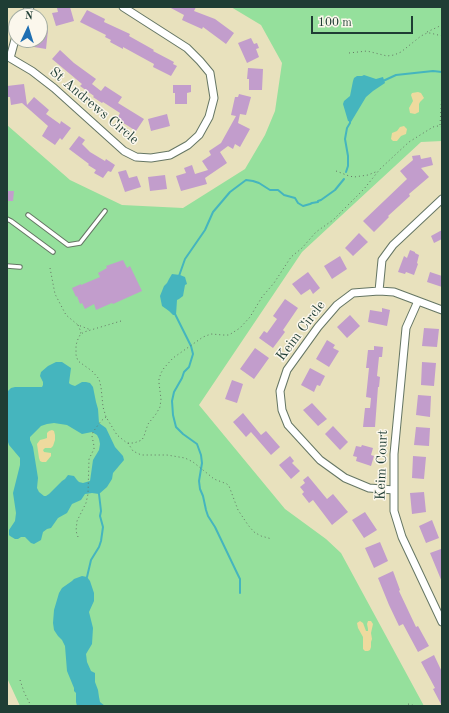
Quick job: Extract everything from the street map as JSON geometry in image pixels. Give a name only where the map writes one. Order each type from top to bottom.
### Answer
[{"type":"street","name":"St Andrews Circle","points":[[12,48],[8,58],[32,71],[54,88],[124,151],[136,157],[151,158],[170,155],[188,145],[199,134],[208,117],[214,98],[210,73],[187,48],[123,7]]},
{"type":"street","points":[[379,291],[382,260],[393,244],[442,199]]},
{"type":"street","name":"Keim Circle","points":[[394,490],[369,488],[345,478],[320,460],[288,425],[282,410],[280,391],[287,370],[318,327],[337,305],[353,293],[379,291],[394,292],[442,310]]},
{"type":"street","name":"Keim Court","points":[[418,301],[406,328],[394,454],[394,511],[402,537],[442,622]]},
{"type":"lane","points":[[28,215],[68,245],[80,243],[105,211]]},
{"type":"lane","points":[[7,219],[54,252]]},
{"type":"lane","points":[[7,266],[20,266]]},
{"type":"path","points":[[349,53],[367,51],[387,56],[394,55],[401,52],[421,36],[442,25]]},
{"type":"path","points":[[427,33],[430,32],[442,36]]},
{"type":"path","points":[[127,443],[134,443],[142,440],[148,424],[160,407],[161,400],[159,383],[161,373],[173,358],[184,349],[210,334],[229,335],[240,328],[250,317],[262,297],[274,283],[291,257],[302,248],[316,232],[333,220],[364,189],[380,169],[409,142],[433,127],[441,126],[442,90]]},
{"type":"path","points":[[336,171],[354,177],[368,175],[380,169]]},
{"type":"path","points":[[50,268],[55,294],[66,315],[78,325],[91,330]]},
{"type":"path","points":[[80,336],[84,332],[121,321]]},
{"type":"path","points":[[78,325],[81,332],[76,345],[76,355],[78,361],[92,371],[99,379],[106,417],[117,435],[127,443],[133,451],[139,454],[166,455],[185,458],[229,486],[238,510],[248,525],[254,532],[272,539]]},
{"type":"path","points":[[78,537],[76,531],[76,521],[86,503],[88,494],[89,459],[94,449],[93,434],[101,421],[106,417]]},
{"type":"path","points":[[20,680],[31,706]]},
{"type":"path","points":[[408,704],[416,706]]},
{"type":"green space","points":[[231,7],[442,7],[442,141],[421,142],[302,252],[199,405],[285,509],[326,539],[341,553],[424,706],[20,706],[7,678],[7,125],[70,180],[122,205],[183,208],[245,169],[265,135],[275,111],[282,63],[261,25]]},
{"type":"sand","points":[[412,93],[421,93],[424,98],[419,104],[419,112],[415,114],[410,113],[409,108],[413,101],[411,95]]},
{"type":"sand","points":[[404,126],[407,129],[406,134],[401,136],[397,141],[393,141],[391,139],[392,133]]},
{"type":"sand","points":[[52,430],[54,431],[55,435],[53,446],[43,450],[44,452],[51,453],[51,456],[46,462],[42,462],[39,458],[37,444],[40,440],[47,438],[47,433]]},
{"type":"sand","points":[[360,621],[363,623],[366,631],[368,631],[368,621],[371,621],[373,624],[371,633],[371,647],[368,651],[363,649],[363,637],[357,623]]},
{"type":"water","points":[[364,75],[376,79],[383,77],[385,83],[366,97],[351,122],[348,121],[343,104],[344,101],[350,96],[354,78]]},
{"type":"water","points":[[172,274],[185,277],[187,284],[185,285],[183,296],[177,300],[176,315],[173,315],[162,306],[160,296],[164,286]]},
{"type":"water","points":[[56,362],[62,362],[71,368],[70,384],[75,386],[82,382],[90,383],[93,387],[98,409],[99,423],[106,428],[115,447],[123,456],[124,460],[113,473],[112,479],[107,487],[99,494],[85,494],[81,500],[72,504],[67,513],[58,518],[51,528],[43,532],[41,540],[34,544],[25,537],[15,539],[9,535],[9,530],[15,521],[16,513],[13,493],[20,465],[20,458],[9,445],[7,439],[7,392],[11,388],[15,387],[42,387],[43,382],[40,376],[41,372]],"holes":[[[54,423],[67,425],[82,434],[92,432],[97,435],[99,439],[99,450],[93,460],[90,481],[83,483],[79,482],[74,476],[68,475],[49,494],[44,496],[37,488],[38,478],[30,437],[41,426],[47,424]]]},
{"type":"water","points":[[82,576],[87,577],[90,581],[94,593],[94,601],[89,612],[93,628],[92,644],[86,654],[87,662],[91,671],[95,673],[95,682],[100,702],[105,706],[77,706],[76,693],[67,671],[65,646],[54,630],[54,610],[59,593],[62,588],[74,579]]},
{"type":"building","points":[[70,7],[74,21],[56,26],[52,13],[58,12],[57,8]]},
{"type":"building","points":[[169,7],[196,7],[194,11],[215,19],[234,33],[226,44],[203,27],[202,29],[182,20],[184,15]]},
{"type":"building","points":[[87,10],[105,19],[104,22],[130,34],[129,36],[174,62],[173,64],[177,66],[171,76],[153,67],[154,64],[123,47],[123,49],[110,42],[111,40],[105,37],[106,35],[80,22]]},
{"type":"building","points":[[251,38],[254,44],[257,43],[259,48],[256,49],[259,57],[247,63],[238,43]]},
{"type":"building","points":[[60,50],[74,63],[96,79],[92,84],[101,91],[105,86],[122,97],[118,103],[144,119],[136,131],[117,119],[120,113],[93,97],[94,96],[80,86],[82,84],[52,59]]},
{"type":"building","points":[[248,68],[263,69],[262,90],[249,90],[249,79],[247,79]]},
{"type":"building","points":[[24,84],[27,105],[34,97],[49,110],[46,114],[60,124],[61,121],[71,128],[62,140],[60,138],[55,145],[42,136],[48,126],[22,103],[11,105],[10,97],[7,97],[7,86]]},
{"type":"building","points":[[173,85],[191,85],[191,92],[187,93],[187,104],[175,104]]},
{"type":"building","points":[[239,94],[251,97],[246,115],[240,114],[238,123],[250,129],[240,147],[235,144],[233,149],[228,146],[220,152],[227,163],[205,178],[207,184],[181,191],[176,176],[186,173],[184,168],[192,165],[195,174],[208,170],[202,161],[211,155],[209,151],[221,143],[236,116],[231,115],[235,97],[238,97]]},
{"type":"building","points":[[167,114],[170,126],[151,131],[148,119]]},
{"type":"building","points":[[79,136],[85,140],[82,144],[90,152],[115,165],[111,172],[108,171],[103,178],[94,173],[96,170],[69,149]]},
{"type":"building","points":[[420,155],[421,159],[431,157],[433,165],[421,168],[429,177],[409,194],[410,196],[388,216],[389,217],[374,232],[363,221],[407,179],[400,171],[413,160],[412,156]]},
{"type":"building","points":[[126,170],[129,178],[137,176],[141,187],[125,192],[118,172]]},
{"type":"building","points":[[165,175],[167,189],[150,191],[148,177]]},
{"type":"building","points":[[7,191],[14,191],[13,201],[7,201]]},
{"type":"building","points":[[442,230],[442,239],[434,243],[431,236]]},
{"type":"building","points":[[359,233],[368,242],[353,256],[345,248]]},
{"type":"building","points":[[410,250],[419,255],[418,264],[414,275],[406,272],[405,274],[398,272],[404,256],[407,258]]},
{"type":"building","points":[[340,256],[347,269],[332,279],[324,266]]},
{"type":"building","points":[[123,260],[127,268],[130,266],[142,291],[96,310],[94,304],[85,309],[82,303],[80,304],[72,288],[100,277],[98,273],[107,268],[106,266]]},
{"type":"building","points":[[308,272],[320,288],[313,294],[310,289],[301,295],[292,284]]},
{"type":"building","points":[[430,272],[442,276],[442,287],[427,282]]},
{"type":"building","points":[[285,299],[298,308],[283,330],[285,332],[273,348],[259,338],[264,331],[267,333],[277,319],[273,316]]},
{"type":"building","points":[[382,308],[390,310],[387,326],[368,322],[370,310],[382,312]]},
{"type":"building","points":[[350,315],[360,326],[347,338],[337,327]]},
{"type":"building","points":[[424,328],[439,329],[437,347],[422,346]]},
{"type":"building","points":[[327,340],[335,345],[333,348],[339,351],[329,367],[316,359]]},
{"type":"building","points":[[374,346],[383,347],[382,357],[379,357],[377,376],[380,377],[375,427],[363,427],[365,408],[370,408],[371,398],[366,397],[369,368],[366,368],[368,350],[374,350]]},
{"type":"building","points":[[255,348],[269,358],[254,379],[240,369]]},
{"type":"building","points":[[422,362],[436,363],[434,386],[421,385]]},
{"type":"building","points":[[310,368],[325,376],[320,386],[317,385],[314,392],[301,385]]},
{"type":"building","points":[[232,380],[243,384],[237,403],[225,399]]},
{"type":"building","points":[[418,395],[431,396],[430,417],[416,415]]},
{"type":"building","points":[[312,403],[327,419],[318,426],[303,410]]},
{"type":"building","points":[[243,413],[261,435],[266,431],[280,447],[271,455],[251,432],[246,437],[233,422]]},
{"type":"building","points":[[333,426],[348,442],[340,450],[325,434]]},
{"type":"building","points":[[416,427],[430,428],[429,446],[414,445]]},
{"type":"building","points":[[362,445],[373,448],[371,455],[374,456],[371,466],[356,461],[357,457],[353,456],[356,446],[361,447]]},
{"type":"building","points":[[290,456],[294,461],[292,463],[300,471],[291,479],[279,465]]},
{"type":"building","points":[[413,456],[426,457],[424,479],[412,478]]},
{"type":"building","points":[[308,476],[327,499],[333,494],[348,512],[332,525],[313,500],[309,503],[302,494],[304,492],[300,487],[305,483],[303,480]]},
{"type":"building","points":[[424,492],[426,512],[412,514],[410,493]]},
{"type":"building","points":[[365,512],[377,530],[364,538],[352,520]]},
{"type":"building","points":[[432,520],[439,538],[426,543],[419,526]]},
{"type":"building","points":[[380,542],[388,561],[374,568],[365,548]]},
{"type":"building","points":[[441,549],[442,552],[442,582],[430,553]]},
{"type":"building","points":[[393,571],[400,590],[399,591],[416,627],[418,626],[429,646],[418,652],[403,624],[399,626],[378,578]]},
{"type":"building","points":[[434,655],[442,672],[442,706],[433,689],[435,688],[421,662]]},
{"type":"waterway","points":[[383,81],[396,75],[433,71],[442,72]]},
{"type":"waterway","points":[[346,172],[348,166],[348,156],[345,139],[350,120]]},
{"type":"waterway","points":[[179,276],[185,259],[205,230],[213,212],[230,192],[246,180],[259,183],[270,190],[278,190],[284,195],[295,198],[298,203],[303,206],[318,202],[335,190],[344,179]]},
{"type":"waterway","points":[[175,314],[191,346],[193,354],[189,367],[184,372],[174,392],[172,401],[173,415],[176,427],[197,444],[202,463],[199,481],[200,489],[206,510],[240,579],[240,593]]},
{"type":"waterway","points":[[87,577],[91,560],[101,541],[103,527],[100,516],[101,511],[99,494]]}]
